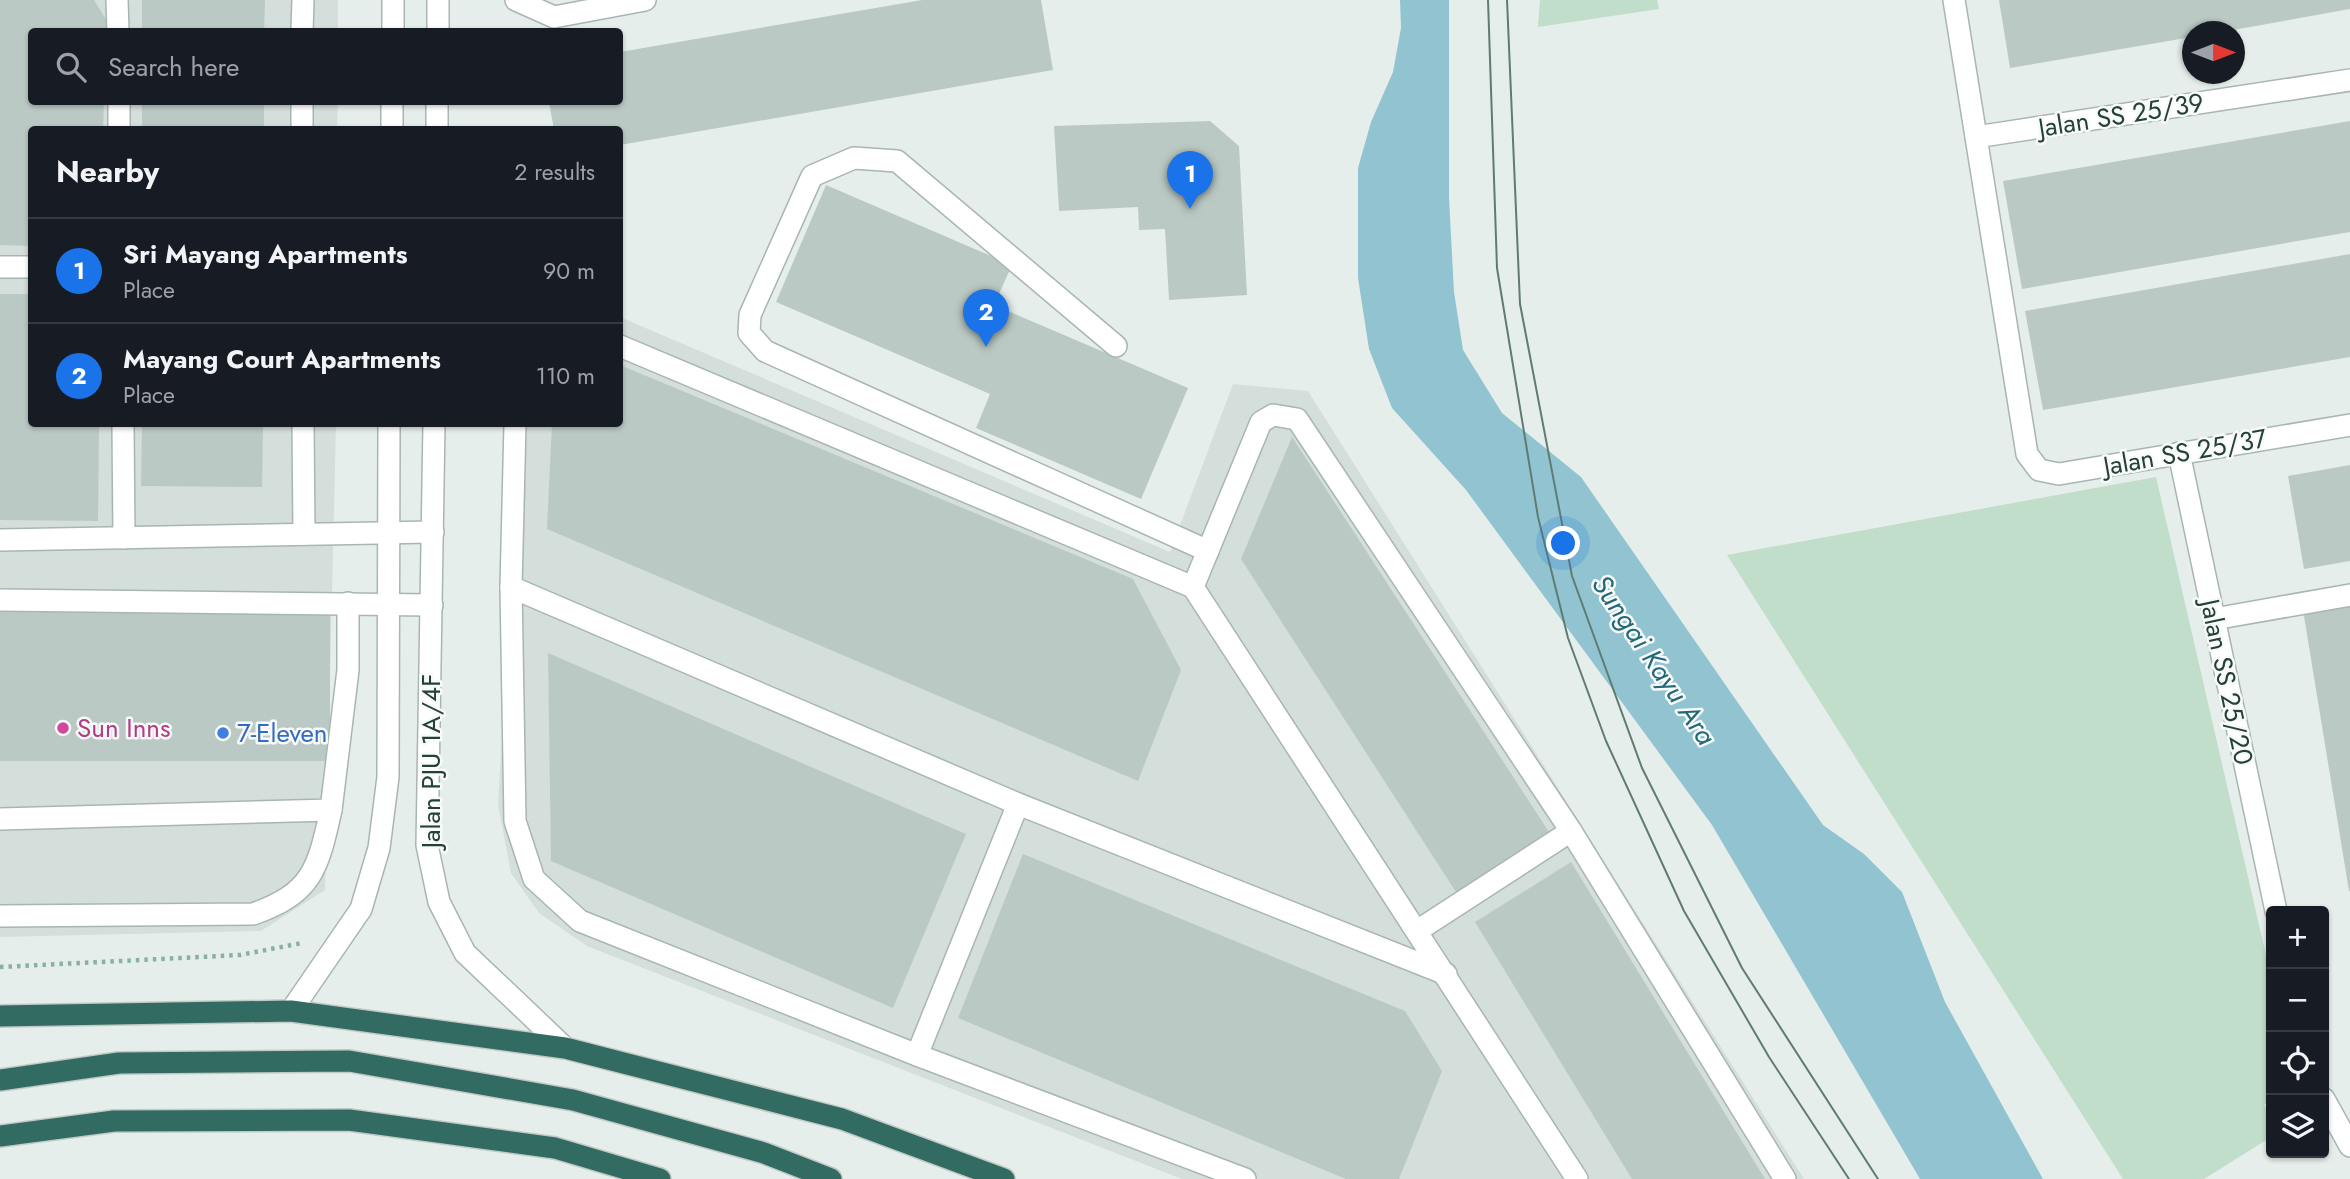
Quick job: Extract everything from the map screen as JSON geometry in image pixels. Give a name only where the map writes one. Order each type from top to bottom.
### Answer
[{"type":"highway","points":[[0,1016],[291,1011],[565,1048],[842,1119],[1004,1179]]},
{"type":"highway","points":[[0,1080],[119,1063],[349,1061],[573,1100],[764,1153],[831,1179]]},
{"type":"highway","points":[[0,1136],[114,1121],[349,1120],[555,1148],[660,1179]]},
{"type":"street","points":[[117,0],[118,28]]},
{"type":"street","points":[[302,28],[303,0]]},
{"type":"street","points":[[393,0],[393,28]]},
{"type":"street","points":[[438,0],[438,28]]},
{"type":"street","points":[[516,0],[554,17],[645,0]]},
{"type":"street","points":[[1954,0],[1976,137]]},
{"type":"street","name":"Jalan SS 25/39","points":[[1976,137],[2350,80]]},
{"type":"street","points":[[119,105],[119,126]]},
{"type":"street","points":[[302,105],[302,126]]},
{"type":"street","points":[[392,105],[392,126]]},
{"type":"street","points":[[437,105],[437,126]]},
{"type":"street","name":"Jalan SS 25/37","points":[[1976,137],[2026,454],[2039,470],[2059,474],[2350,425]]},
{"type":"street","points":[[1116,346],[897,161],[854,158],[812,176],[750,315],[749,333],[765,351],[1208,551]]},
{"type":"street","points":[[0,267],[28,267]]},
{"type":"street","points":[[623,346],[1193,587],[1577,1179]]},
{"type":"street","points":[[1193,587],[1261,422],[1268,416],[1280,415],[1301,422],[1571,831],[1785,1179]]},
{"type":"street","points":[[123,427],[124,538]]},
{"type":"street","points":[[303,427],[303,534]]},
{"type":"street","name":"Jalan PJU 1A/4F","points":[[291,1011],[361,909],[379,848],[388,777],[389,427]]},
{"type":"street","name":"Jalan PJU 1A/4F","points":[[434,427],[427,845],[439,902],[465,953],[565,1048]]},
{"type":"street","points":[[515,427],[511,587],[515,821],[534,879],[580,921],[917,1055],[1245,1179]]},
{"type":"street","name":"Jalan SS 25/20","points":[[2179,453],[2275,906]]},
{"type":"street","points":[[0,540],[433,532]]},
{"type":"street","points":[[511,587],[1018,804],[1446,974]]},
{"type":"street","points":[[2214,619],[2350,595]]},
{"type":"street","points":[[0,600],[432,606]]},
{"type":"street","points":[[0,916],[253,915],[280,905],[300,889],[319,863],[331,810],[348,670],[348,603]]},
{"type":"street","points":[[917,1055],[1018,804]]},
{"type":"street","points":[[0,819],[331,810]]},
{"type":"street","points":[[1418,931],[1571,831]]},
{"type":"street","points":[[2329,1108],[2350,1146]]},
{"type":"path","points":[[0,967],[240,955],[289,944],[341,940]]},
{"type":"shaded area","points":[[0,0],[338,0],[338,28],[28,28],[28,105],[338,105],[337,126],[28,126],[28,427],[336,427],[325,890],[261,931],[0,937]]},
{"type":"shaded area","points":[[623,318],[1170,552],[1233,384],[1308,391],[1804,1179],[1182,1179],[587,946],[539,913],[511,873],[498,805],[520,427],[623,427]]},
{"type":"green space","points":[[1540,0],[1657,0],[1659,9],[1538,27]]},
{"type":"green space","points":[[2156,477],[2266,955],[2266,1140],[2204,1179],[2123,1179],[1727,555]]},
{"type":"water","name":"Sungai Kayu Ara","points":[[1400,0],[1449,0],[1449,198],[1454,292],[1463,350],[1502,413],[1581,477],[1823,825],[1864,854],[1902,892],[1945,1002],[2043,1179],[1920,1179],[1712,825],[1466,490],[1392,408],[1369,349],[1358,278],[1358,168],[1371,122],[1393,72],[1401,28]]},
{"type":"building","points":[[0,0],[94,0],[107,21],[106,28],[28,28],[28,105],[104,105],[103,126],[28,126],[28,246],[0,245]]},
{"type":"building","points":[[142,0],[265,0],[264,28],[142,28]]},
{"type":"building","points":[[922,0],[1041,0],[1053,70],[623,144],[623,126],[553,126],[550,105],[623,105],[623,51]]},
{"type":"building","points":[[1999,0],[2350,0],[2350,9],[2245,28],[2245,21],[2182,21],[2182,39],[2010,68]]},
{"type":"building","points":[[142,105],[264,105],[264,126],[142,126]]},
{"type":"building","points":[[1210,121],[1239,146],[1247,295],[1169,300],[1165,229],[1139,230],[1138,207],[1059,211],[1054,126]]},
{"type":"building","points":[[2350,121],[2350,232],[2022,289],[2003,181]]},
{"type":"building","points":[[826,185],[1012,265],[994,305],[1188,388],[1141,499],[976,428],[990,394],[776,302]]},
{"type":"building","points":[[2350,254],[2350,357],[2043,410],[2025,311]]},
{"type":"building","points":[[0,294],[28,294],[28,427],[99,427],[98,521],[0,520]]},
{"type":"building","points":[[623,366],[1133,579],[1181,670],[1138,781],[547,529],[552,427],[623,427]]},
{"type":"building","points":[[142,427],[263,427],[262,487],[141,486]]},
{"type":"building","points":[[1292,437],[1549,832],[1456,892],[1241,559]]},
{"type":"building","points":[[2350,465],[2350,561],[2304,569],[2288,476]]},
{"type":"building","points":[[2350,596],[2350,891],[2349,891],[2302,604]]},
{"type":"building","points":[[0,612],[330,613],[330,761],[0,761]]},
{"type":"building","points":[[548,653],[966,834],[893,1008],[551,861]]},
{"type":"building","points":[[1023,854],[1405,1011],[1442,1071],[1399,1179],[1346,1179],[958,1018]]},
{"type":"building","points":[[1571,862],[1765,1179],[1632,1179],[1475,922]]},
{"type":"tram line","points":[[1488,0],[1497,268],[1538,517],[1568,638],[1606,741],[1684,911],[1769,1057],[1849,1179]]},
{"type":"tram line","points":[[1507,0],[1520,304],[1572,576],[1642,768],[1742,968],[1878,1179]]},
{"type":"place","name":"Sri Mayang Apartments","points":[[1190,209]]},
{"type":"place","name":"Mayang Court Apartments","points":[[986,347]]},
{"type":"place","name":"Sun Inns","points":[[63,728]]},
{"type":"place","name":"7-Eleven","points":[[223,733]]}]
